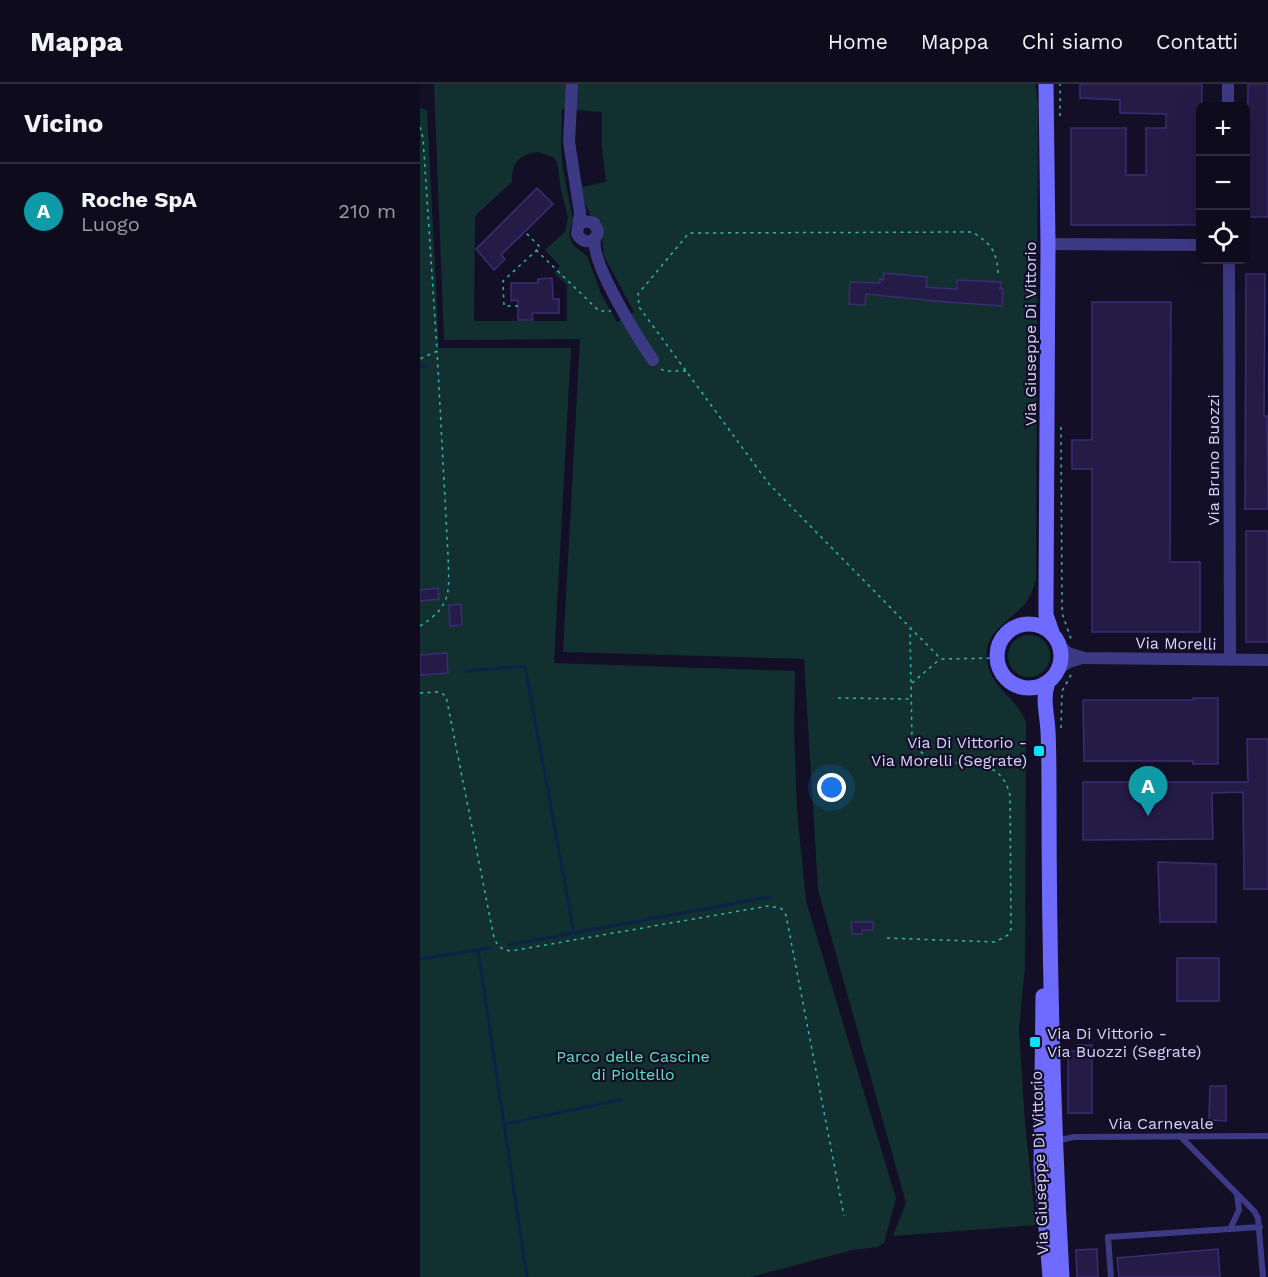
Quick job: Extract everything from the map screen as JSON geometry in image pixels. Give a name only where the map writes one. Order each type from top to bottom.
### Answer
[{"type":"main road","name":"Via Giuseppe Di Vittorio","points":[[1046,84],[1048,244],[1046,615],[1056,640]]},
{"type":"main road","name":"Via Giuseppe Di Vittorio","points":[[1018,626],[1038,606],[1047,584]]},
{"type":"main road","points":[[1031,624],[1039,626],[1056,640],[1061,655],[1059,668],[1048,682],[1036,687],[1019,686],[1005,677],[1000,670],[997,658],[1001,640],[1006,633],[1018,626],[1031,624]]},
{"type":"main road","name":"Via Giuseppe Di Vittorio","points":[[1048,682],[1043,698],[1055,733],[1049,939],[1042,1016],[1041,1166],[1050,1270]]},
{"type":"main road","name":"Via Giuseppe Di Vittorio","points":[[1019,686],[1055,733]]},
{"type":"main road","name":"Via Giuseppe Di Vittorio","points":[[1049,939],[1062,1277]]},
{"type":"street","points":[[572,84],[569,142],[573,174],[585,223]]},
{"type":"street","points":[[1228,84],[1228,102]]},
{"type":"street","points":[[585,223],[577,234],[594,244],[624,311],[653,360]]},
{"type":"street","points":[[585,223],[596,225],[598,231],[590,240]]},
{"type":"street","points":[[1048,244],[1196,245]]},
{"type":"street","name":"Via Bruno Buozzi","points":[[1229,264],[1230,660]]},
{"type":"street","points":[[1056,640],[1078,658]]},
{"type":"street","name":"Via Morelli","points":[[1059,668],[1078,658],[1268,660]]},
{"type":"lane","points":[[1180,1136],[1254,1211],[1260,1227],[1263,1277]]},
{"type":"lane","name":"Via Carnevale","points":[[1055,1141],[1074,1137],[1268,1136]]},
{"type":"lane","points":[[1050,1270],[1053,1252],[1048,1163],[1050,1149],[1055,1141]]},
{"type":"lane","points":[[1231,1227],[1239,1210],[1239,1198],[1236,1193]]},
{"type":"lane","points":[[1111,1277],[1108,1237],[1217,1231],[1231,1227],[1260,1227]]},
{"type":"path","points":[[1060,84],[1060,120]]},
{"type":"path","points":[[420,127],[423,138],[437,351],[448,580],[447,598],[442,608],[420,626]]},
{"type":"path","points":[[518,306],[504,306],[503,281],[540,247],[525,232]]},
{"type":"path","points":[[941,658],[769,484],[639,307],[638,294],[688,233],[972,232],[990,244],[997,261],[998,276]]},
{"type":"path","points":[[536,250],[599,311],[624,311]]},
{"type":"path","points":[[420,358],[437,351]]},
{"type":"path","points":[[653,360],[664,371],[686,371]]},
{"type":"path","points":[[1055,733],[1062,691],[1078,658],[1062,613],[1060,418]]},
{"type":"path","points":[[887,938],[995,942],[1008,935],[1011,929],[1010,796],[1007,785],[1003,776],[989,767],[940,761],[923,755],[912,737],[910,627]]},
{"type":"path","points":[[911,683],[941,658],[997,658]]},
{"type":"path","points":[[420,693],[439,692],[444,693],[446,698],[494,938],[502,950],[511,951],[768,906],[781,908],[786,915],[844,1216]]},
{"type":"path","points":[[838,698],[912,699]]},
{"type":"green space","points":[[434,84],[1035,84],[1038,104],[1036,580],[1026,602],[990,639],[987,657],[992,677],[1018,708],[1026,722],[1025,967],[1019,1029],[1025,1123],[1036,1225],[893,1236],[906,1203],[818,890],[804,659],[563,652],[580,339],[444,340]],"holes":[[[562,109],[602,112],[602,147],[606,182],[582,187],[584,201],[602,240],[604,256],[634,312],[617,322],[602,296],[587,256],[573,245],[569,235],[573,220],[563,169]],[[538,152],[553,157],[557,162],[568,218],[565,232],[545,250],[560,266],[554,273],[567,285],[567,321],[474,321],[475,216],[512,182],[513,170],[518,161],[526,155]]]},
{"type":"green space","name":"Parco delle Cascine di Pioltello","points":[[420,108],[427,110],[439,348],[571,348],[554,663],[795,671],[794,729],[797,810],[806,901],[896,1198],[884,1243],[878,1247],[853,1250],[751,1277],[420,1277]]},
{"type":"green space","points":[[1029,635],[1044,641],[1050,656],[1044,671],[1029,677],[1014,671],[1008,656],[1014,641]]},
{"type":"building","points":[[1080,84],[1202,84],[1202,102],[1196,102],[1196,225],[1071,225],[1071,128],[1126,128],[1126,175],[1146,175],[1146,128],[1166,128],[1166,114],[1120,113],[1120,100],[1080,98]]},
{"type":"building","points":[[1248,84],[1268,84],[1268,217],[1250,217],[1250,102],[1248,102]]},
{"type":"building","points":[[537,188],[553,204],[501,255],[505,259],[494,270],[476,249]]},
{"type":"building","points":[[884,273],[927,277],[926,287],[938,288],[957,289],[957,280],[1001,282],[1002,306],[866,294],[865,305],[849,304],[850,282],[880,283]]},
{"type":"building","points":[[1246,274],[1265,274],[1264,416],[1267,416],[1268,509],[1245,509]]},
{"type":"building","points":[[552,278],[553,299],[559,299],[559,313],[532,313],[533,320],[518,320],[518,300],[511,301],[511,283],[538,283],[538,279]]},
{"type":"building","points":[[1092,302],[1171,302],[1170,562],[1200,562],[1200,632],[1092,632],[1092,469],[1072,469],[1072,440],[1092,440]]},
{"type":"building","points":[[1246,531],[1268,531],[1268,642],[1246,642]]},
{"type":"building","points":[[438,588],[439,599],[420,601],[420,590]]},
{"type":"building","points":[[461,604],[462,625],[450,626],[449,605]]},
{"type":"building","points":[[447,653],[448,673],[420,675],[420,655]]},
{"type":"building","points":[[1193,698],[1218,698],[1218,764],[1193,764],[1193,761],[1084,761],[1083,700],[1193,700]]},
{"type":"building","points":[[1247,739],[1268,739],[1268,889],[1244,889],[1243,792],[1212,793],[1213,839],[1083,840],[1083,782],[1248,782]]},
{"type":"building","points":[[1158,862],[1216,864],[1216,922],[1160,922]]},
{"type":"building","points":[[851,922],[873,922],[873,930],[862,930],[862,934],[852,934]]},
{"type":"building","points":[[1177,958],[1219,958],[1219,1001],[1177,1001]]},
{"type":"building","points":[[1077,1045],[1092,1045],[1092,1113],[1068,1113],[1068,1051],[1077,1051]]},
{"type":"building","points":[[1210,1086],[1226,1086],[1226,1121],[1209,1120]]},
{"type":"building","points":[[1097,1249],[1098,1277],[1077,1277],[1076,1250]]},
{"type":"building","points":[[1218,1249],[1220,1277],[1119,1277],[1117,1258]]},
{"type":"waterway","points":[[420,366],[426,366]]},
{"type":"waterway","points":[[466,671],[525,666],[574,933]]},
{"type":"waterway","points":[[508,945],[770,897]]},
{"type":"waterway","points":[[420,959],[490,948]]},
{"type":"waterway","points":[[478,951],[527,1277]]},
{"type":"waterway","points":[[504,1124],[620,1100]]},
{"type":"place","name":"Via Di Vittorio - Via Morelli (Segrate)","points":[[1039,751]]},
{"type":"place","name":"Roche SpA","points":[[1148,816]]},
{"type":"place","name":"Via Di Vittorio - Via Buozzi (Segrate)","points":[[1035,1042]]}]
